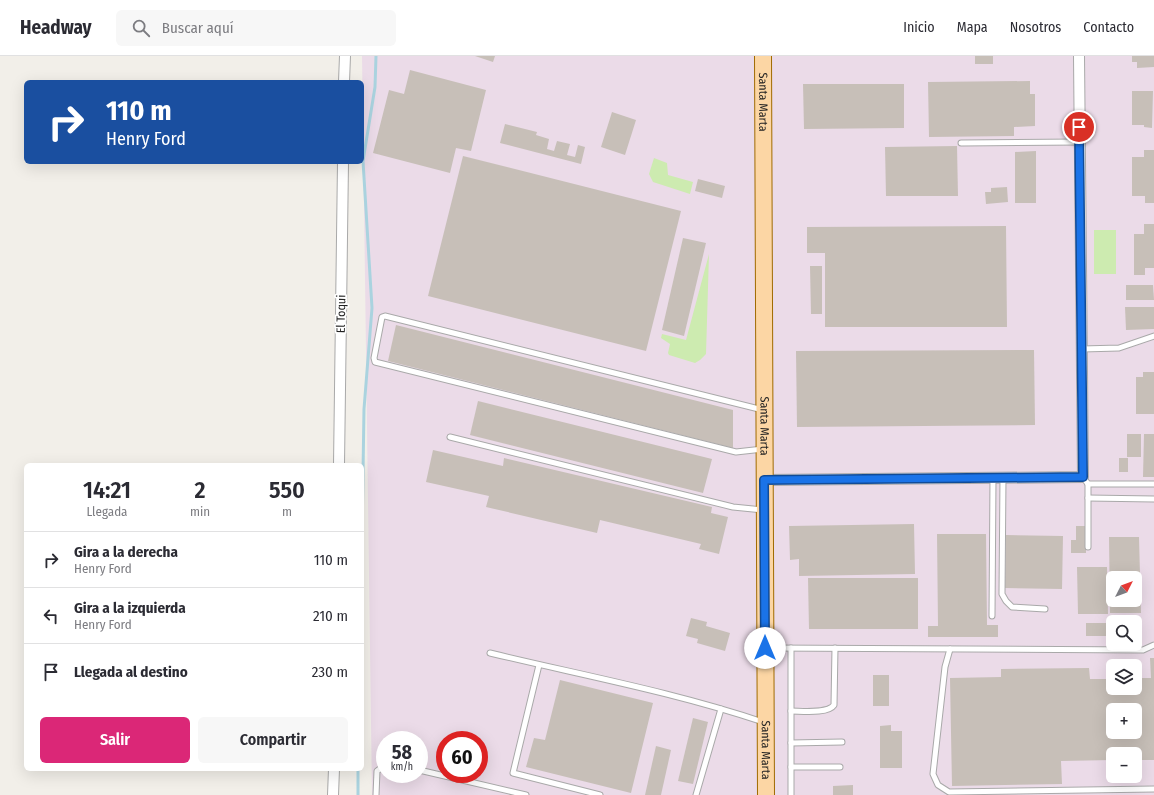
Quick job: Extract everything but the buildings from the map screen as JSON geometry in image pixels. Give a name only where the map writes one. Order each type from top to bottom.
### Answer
[{"type":"main road","name":"Santa Marta","points":[[763,56],[766,795]]},
{"type":"street","points":[[344,80],[345,56]]},
{"type":"street","points":[[764,480],[998,478],[1086,480],[1082,349],[1079,56]]},
{"type":"street","name":"El Toqui","points":[[339,463],[343,164]]},
{"type":"street","points":[[334,771],[334,795]]},
{"type":"lane","points":[[961,143],[1080,142]]},
{"type":"lane","points":[[764,410],[385,316],[382,316],[374,358],[376,362],[736,452],[764,448]]},
{"type":"lane","points":[[1082,349],[1119,348],[1154,336]]},
{"type":"lane","points":[[450,438],[733,507],[764,510]]},
{"type":"lane","points":[[998,478],[1002,594],[1012,607],[1045,609]]},
{"type":"lane","points":[[992,616],[998,478]]},
{"type":"lane","points":[[1088,547],[1088,498],[1086,480],[1154,484]]},
{"type":"lane","points":[[1088,498],[1154,499]]},
{"type":"lane","points":[[765,648],[1143,650],[1154,645]]},
{"type":"lane","points":[[791,648],[791,795]]},
{"type":"lane","points":[[791,710],[826,711],[834,706],[835,648]]},
{"type":"lane","points":[[950,649],[945,667],[933,774],[938,785],[949,792],[1154,789]]},
{"type":"lane","points":[[490,653],[624,684],[721,709],[766,723]]},
{"type":"lane","points":[[539,665],[513,773],[600,795]]},
{"type":"lane","points":[[696,795],[721,709]]},
{"type":"lane","points":[[791,742],[842,742]]},
{"type":"lane","points":[[791,767],[840,767]]},
{"type":"lane","points":[[428,772],[526,795]]},
{"type":"lane","points":[[376,783],[376,795]]},
{"type":"shaded area","points":[[362,56],[1154,56],[1154,795],[372,795],[363,164],[364,80],[362,80]]},
{"type":"green space","points":[[654,158],[667,163],[668,175],[693,182],[690,194],[653,182],[649,174]]},
{"type":"green space","points":[[1094,230],[1116,230],[1116,274],[1094,274]]},
{"type":"green space","points":[[709,254],[706,354],[695,363],[669,355],[670,344],[661,338],[662,334],[686,340]]},
{"type":"waterway","points":[[364,155],[375,87],[376,56]]},
{"type":"waterway","points":[[363,164],[372,308],[364,409],[363,463]]},
{"type":"waterway","points":[[358,771],[358,795]]},
{"type":"route","points":[[765,648],[764,480],[1083,477],[1079,127]]}]
